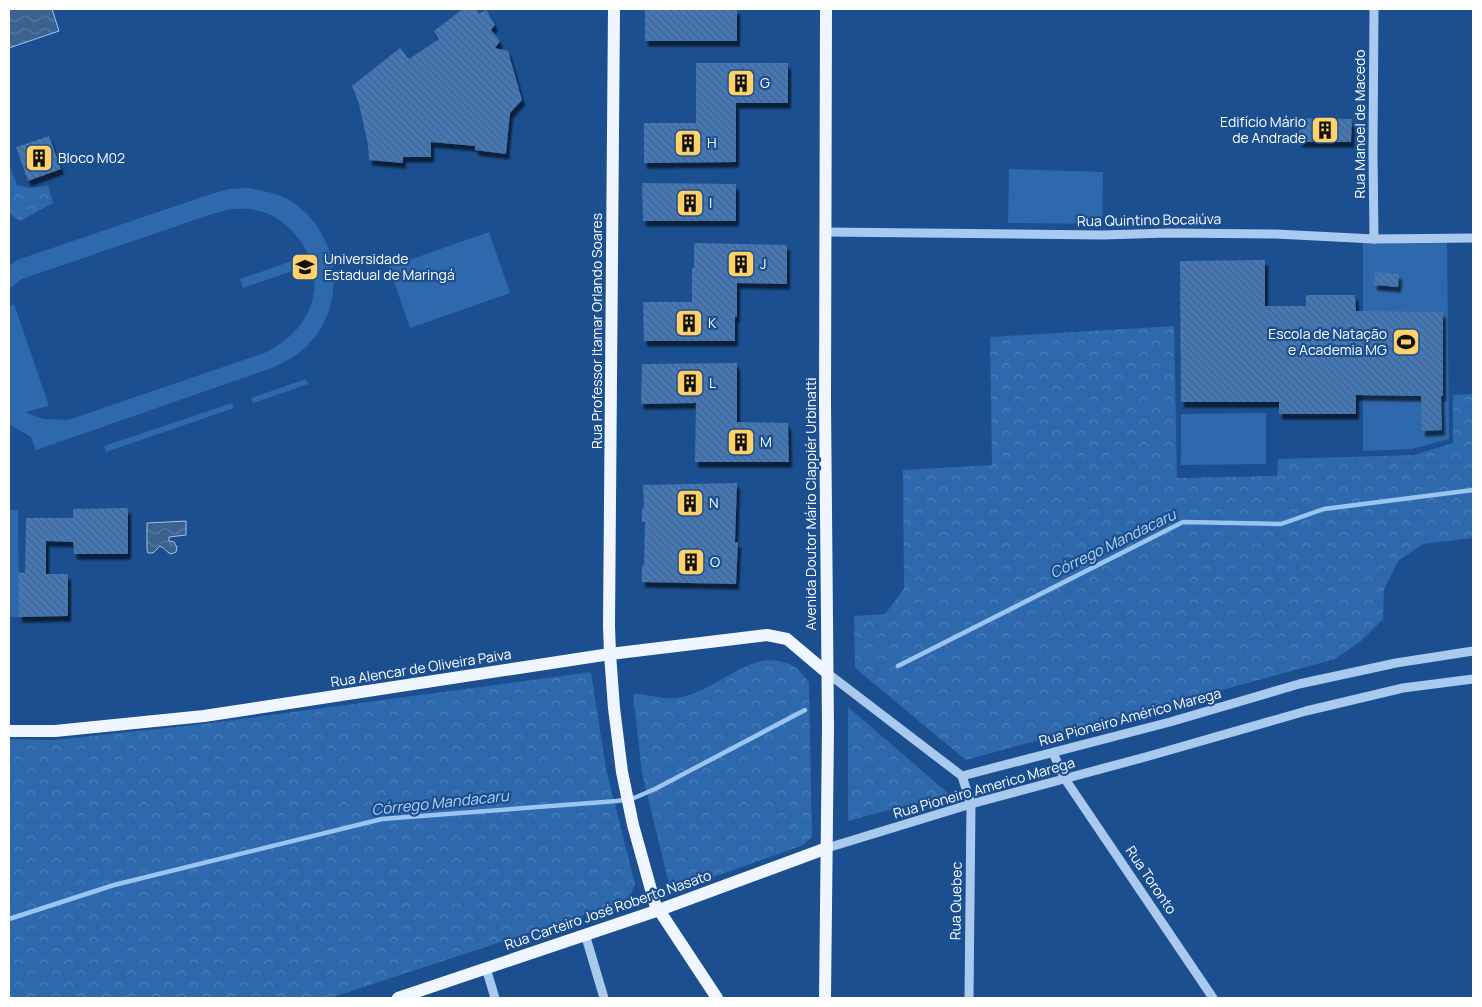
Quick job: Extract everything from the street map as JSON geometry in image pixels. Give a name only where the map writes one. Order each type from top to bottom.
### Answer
[{"type":"main road","name":"Rua Professor Itamar Orlando Soares","points":[[610,654],[614,9]]},
{"type":"main road","name":"Avenida Doutor Mário Clappiér Urbinatti","points":[[825,998],[828,727],[826,672],[826,9]]},
{"type":"main road","name":"Rua Alencar de Oliveira Paiva","points":[[9,731],[55,731],[204,716],[610,654],[767,635],[787,639],[826,672]]},
{"type":"main road","points":[[610,654],[622,772],[633,825],[655,904],[717,998]]},
{"type":"main road","name":"Rua Carteiro José Roberto Nasato","points":[[398,998],[659,910],[827,848]]},
{"type":"street","name":"Rua Manoel de Macedo","points":[[1374,9],[1374,239]]},
{"type":"street","name":"Rua Quintino Bocaiúva","points":[[825,232],[1103,235],[1168,233],[1276,234],[1374,239],[1473,238]]},
{"type":"street","name":"Rua Pioneiro Américo Marega","points":[[962,776],[1053,753],[1299,684],[1396,663],[1473,651]]},
{"type":"street","points":[[826,672],[962,776]]},
{"type":"street","name":"Rua Pioneiro Americo Marega","points":[[827,848],[971,804],[1306,711],[1403,688],[1473,679]]},
{"type":"street","name":"Rua Toronto","points":[[1053,753],[1065,779],[1213,998]]},
{"type":"street","name":"Rua Quebec","points":[[962,776],[971,804],[969,998]]},
{"type":"street","points":[[586,934],[604,998]]},
{"type":"street","points":[[486,968],[495,998]]},
{"type":"green space","points":[[9,164],[17,185],[29,188],[48,186],[53,203],[20,221],[9,213]]},
{"type":"green space","points":[[1009,169],[1103,172],[1102,224],[1008,223]]},
{"type":"green space","points":[[249,188],[275,194],[289,200],[306,213],[319,230],[328,248],[333,268],[333,289],[329,310],[320,329],[307,346],[295,356],[272,368],[36,450],[31,437],[9,424],[9,306],[14,304],[49,406],[25,412],[43,419],[68,420],[267,352],[279,345],[299,327],[311,305],[314,292],[312,264],[243,288],[240,279],[309,255],[303,244],[287,226],[269,214],[247,209],[232,209],[215,213],[22,279],[9,289],[9,266],[17,260],[208,195],[228,189]]},
{"type":"green space","points":[[489,232],[510,293],[410,328],[389,267]]},
{"type":"green space","name":"Escola de Natação e Academia MG","points":[[1363,234],[1447,235],[1449,439],[1412,449],[1363,451]]},
{"type":"green space","points":[[1174,326],[1177,478],[1277,476],[1278,459],[1414,455],[1453,443],[1453,395],[1473,394],[1473,538],[1423,544],[1398,561],[1384,589],[1383,619],[1361,641],[1335,659],[966,760],[855,668],[854,616],[885,614],[904,589],[903,470],[992,465],[990,337]]},
{"type":"green space","points":[[306,379],[308,384],[253,403],[251,398]]},
{"type":"green space","points":[[232,403],[234,408],[106,452],[104,446]]},
{"type":"green space","points":[[1266,413],[1266,464],[1181,465],[1181,414]]},
{"type":"green space","points":[[9,510],[18,510],[19,617],[9,617]]},
{"type":"green space","points":[[770,660],[792,666],[809,682],[812,837],[803,845],[677,890],[669,884],[642,773],[633,694],[671,698],[687,696],[707,688],[745,667],[760,661]]},
{"type":"green space","points":[[591,672],[606,769],[635,884],[629,900],[330,998],[9,998],[9,739],[54,740],[204,724]]},
{"type":"green space","points":[[848,707],[949,794],[848,821]]},
{"type":"water","points":[[9,9],[52,9],[59,31],[9,48]]},
{"type":"water","points":[[186,521],[186,535],[169,537],[169,541],[174,542],[177,547],[176,552],[171,554],[160,546],[153,553],[148,553],[147,523]]},
{"type":"building","points":[[463,9],[476,9],[479,14],[486,10],[495,25],[491,30],[500,41],[495,48],[508,51],[522,100],[510,113],[506,154],[475,150],[475,146],[431,142],[431,157],[403,157],[403,163],[369,160],[368,145],[359,104],[352,86],[400,48],[409,59],[439,39],[434,31]]},
{"type":"building","points":[[645,9],[737,9],[737,41],[645,41]]},
{"type":"building","points":[[696,63],[788,63],[788,103],[736,103],[736,162],[644,163],[644,123],[696,123]]},
{"type":"building","name":"Edifício Mário de Andrade","points":[[1299,118],[1352,119],[1351,142],[1299,142]]},
{"type":"building","name":"Bloco M02","points":[[49,136],[61,169],[28,181],[16,147]]},
{"type":"building","name":"I","points":[[642,183],[736,184],[736,221],[643,221]]},
{"type":"building","points":[[694,243],[787,245],[787,284],[737,283],[735,341],[644,341],[643,302],[692,302]]},
{"type":"building","points":[[1265,260],[1265,306],[1306,306],[1306,295],[1355,295],[1356,311],[1443,312],[1442,430],[1422,431],[1421,396],[1356,395],[1356,414],[1279,414],[1279,402],[1181,402],[1180,261]]},
{"type":"building","points":[[1375,272],[1399,274],[1398,287],[1374,285]]},
{"type":"building","points":[[737,363],[737,422],[788,423],[789,462],[695,462],[696,403],[641,404],[642,364]]},
{"type":"building","points":[[737,483],[735,542],[738,542],[736,584],[642,582],[645,522],[642,522],[642,508],[644,508],[643,485]]},
{"type":"building","points":[[128,508],[128,554],[74,554],[73,542],[46,541],[46,574],[68,574],[68,616],[19,617],[18,572],[25,573],[26,518],[73,518],[73,509]]},
{"type":"waterway","name":"Córrego Mandacaru","points":[[898,666],[1183,522],[1281,524],[1324,509],[1473,490]]},
{"type":"waterway","name":"Córrego Mandacaru","points":[[9,919],[114,885],[382,819],[617,801],[634,798],[655,789],[805,710]]},
{"type":"place","name":"G","points":[[741,83]]},
{"type":"place","name":"Edifício Mário de Andrade","points":[[1325,130]]},
{"type":"place","name":"H","points":[[688,143]]},
{"type":"place","name":"Bloco M02","points":[[39,158]]},
{"type":"place","name":"I","points":[[690,203]]},
{"type":"place","name":"J","points":[[741,264]]},
{"type":"place","name":"Universidade Estadual de Maringá","points":[[305,267]]},
{"type":"place","name":"K","points":[[689,323]]},
{"type":"place","name":"Escola de Natação e Academia MG","points":[[1406,342]]},
{"type":"place","name":"L","points":[[690,383]]},
{"type":"place","name":"M","points":[[741,442]]},
{"type":"place","name":"N","points":[[690,503]]},
{"type":"place","name":"O","points":[[691,562]]}]
